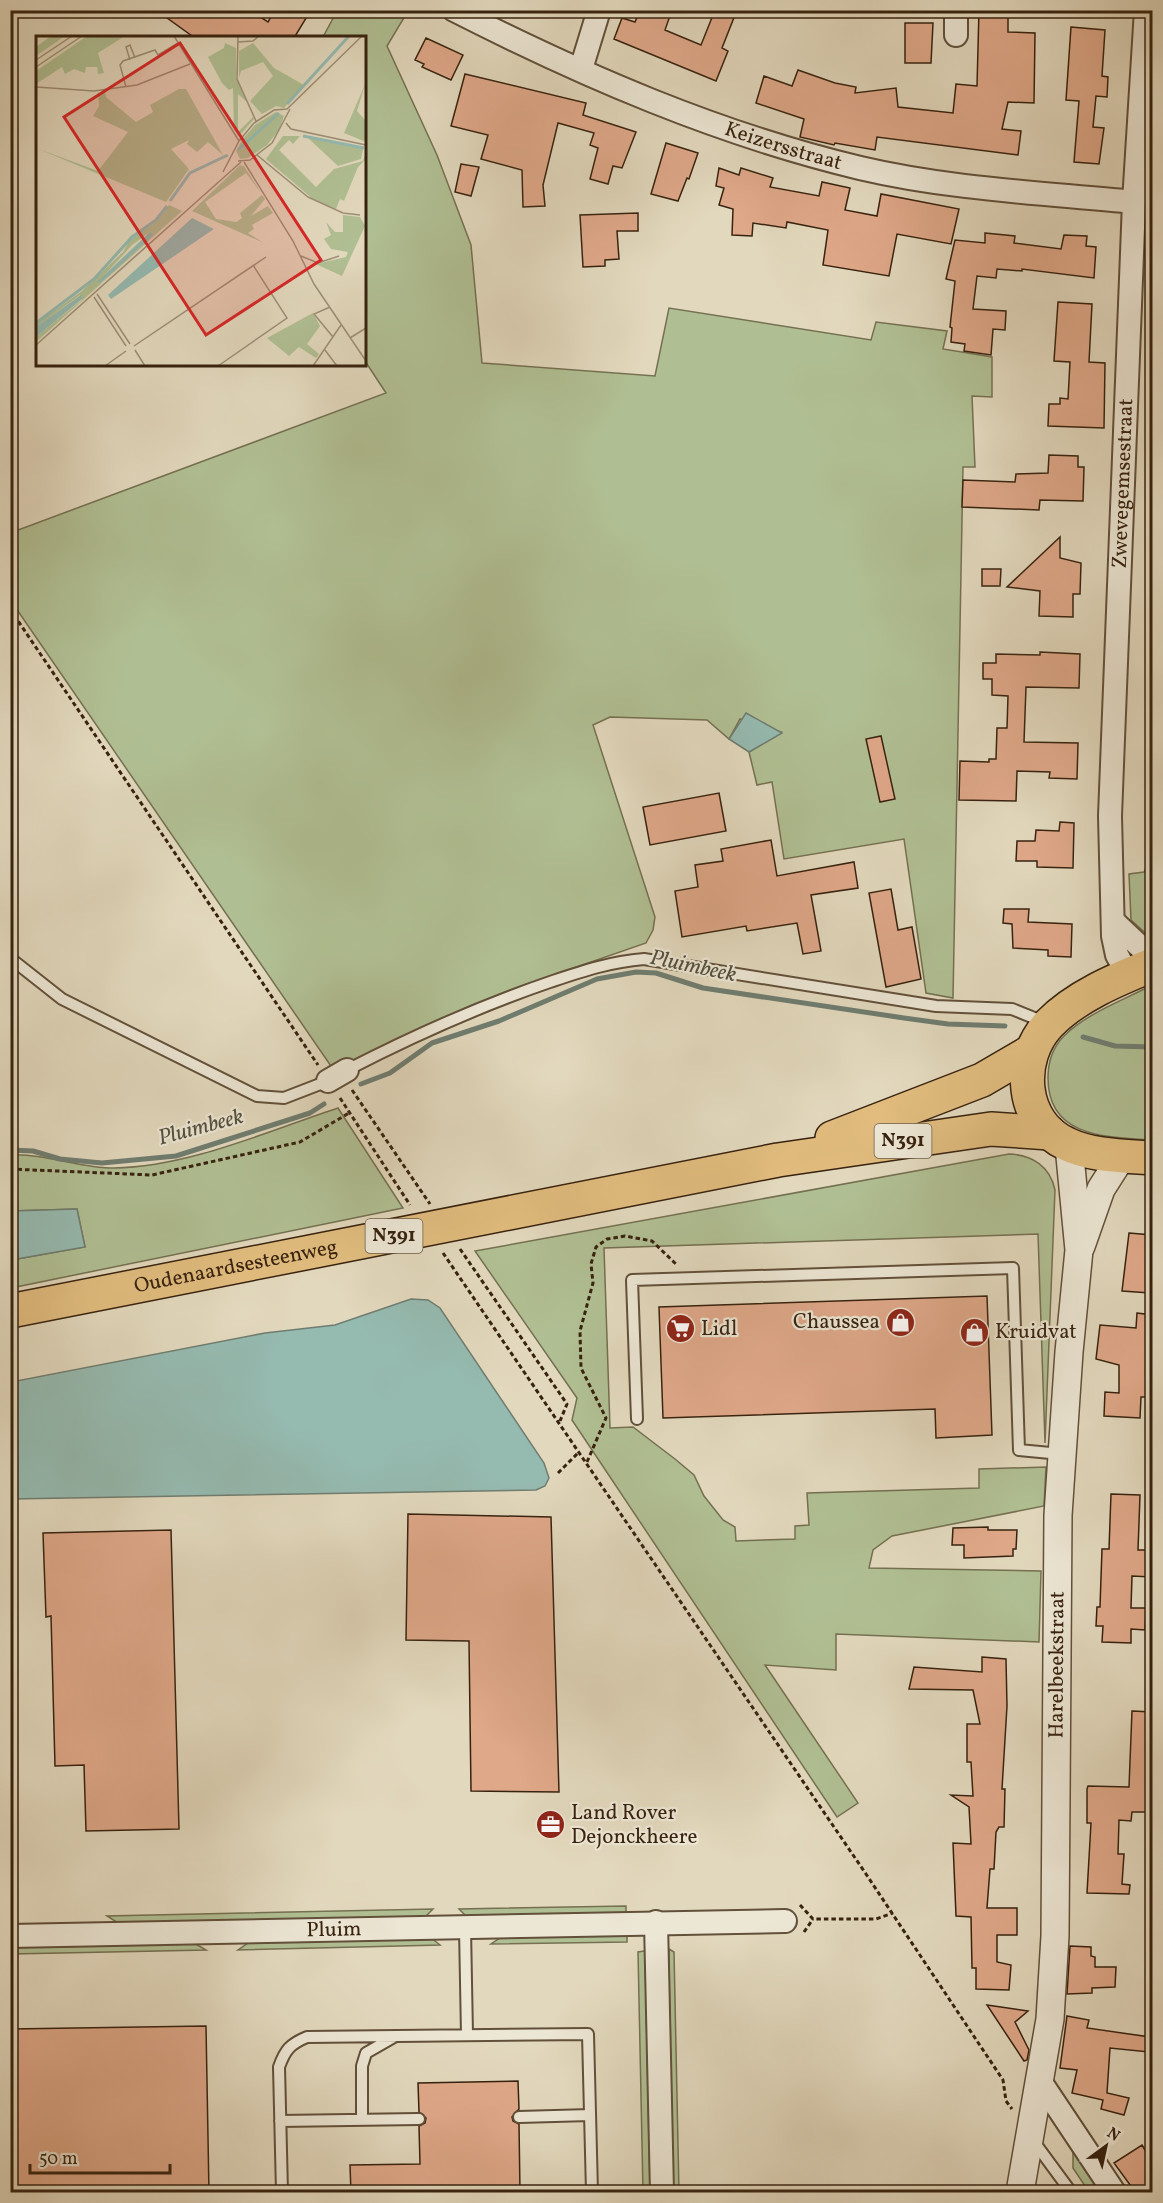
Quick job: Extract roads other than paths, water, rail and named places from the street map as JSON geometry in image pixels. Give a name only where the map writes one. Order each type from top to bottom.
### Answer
[{"type":"main road","name":"N391","points":[[1137,1157],[1060,1139],[1037,1115],[1028,1091],[1026,1074],[1030,1052],[1049,1024],[1064,1011],[1144,966]]},
{"type":"main road","name":"Oudenaardsesteenweg","points":[[778,1160],[982,1080],[1030,1052]]},
{"type":"main road","name":"Oudenaardsesteenweg","points":[[10,1311],[444,1239],[778,1160],[991,1129],[1060,1139]]},
{"type":"street","name":"Keizersstraat","points":[[454,10],[664,108],[772,144],[861,168],[947,184],[1134,202]]},
{"type":"street","points":[[581,69],[599,10]]},
{"type":"street","points":[[956,10],[956,35]]},
{"type":"street","name":"Zwevegemsestraat","points":[[1144,966],[1118,955],[1113,936],[1110,816],[1134,202],[1146,10]]},
{"type":"street","name":"Harelbeekstraat","points":[[1020,2193],[1050,2019],[1055,1936],[1055,1721],[1061,1454],[1080,1250],[1060,1139]]},
{"type":"street","name":"Harelbeekstraat","points":[[1080,1250],[1101,1189],[1137,1157]]},
{"type":"street","name":"Pluim","points":[[10,1936],[785,1920]]},
{"type":"street","points":[[656,1922],[662,2193]]},
{"type":"street","points":[[1040,2081],[1114,2193]]},
{"type":"lane","points":[[10,958],[62,999],[257,1096],[284,1098],[338,1083],[461,1015],[612,962],[644,959],[936,1006],[1012,1009],[1049,1024]]},
{"type":"lane","points":[[637,1419],[632,1280],[1013,1268],[1019,1450],[1061,1454]]},
{"type":"lane","points":[[465,1928],[467,2035]]},
{"type":"lane","points":[[282,2193],[279,2067],[283,2054],[291,2044],[307,2037],[588,2034],[592,2193]]},
{"type":"lane","points":[[362,2120],[362,2066],[366,2053],[397,2036]]},
{"type":"lane","points":[[519,2117],[590,2115]]},
{"type":"lane","points":[[280,2121],[419,2119]]},
{"type":"lane","points":[[1031,2128],[1071,2193]]},
{"type":"water","points":[[746,713],[782,733],[749,752],[729,739]]},
{"type":"water","points":[[77,1209],[85,1247],[11,1260],[11,1211]]},
{"type":"water","points":[[411,1299],[428,1300],[440,1308],[544,1463],[549,1478],[545,1486],[536,1490],[11,1499],[11,1382],[265,1333],[335,1325]]},
{"type":"waterway","name":"Pluimbeek","points":[[361,1084],[390,1073],[432,1043],[499,1021],[597,979],[636,972],[656,973],[703,988],[904,1018],[948,1024],[1005,1026]]},
{"type":"waterway","name":"Pluimbeek","points":[[1083,1037],[1115,1046],[1152,1047]]},
{"type":"waterway","name":"Pluimbeek","points":[[10,1150],[33,1151],[60,1159],[102,1163],[176,1156],[310,1113],[324,1104]]},
{"type":"place","name":"Chaussea","points":[[901,1322]]},
{"type":"place","name":"Lidl","points":[[680,1329]]},
{"type":"place","name":"Kruidvat","points":[[974,1332]]},
{"type":"place","name":"Land Rover Dejonckheere","points":[[550,1825]]}]
